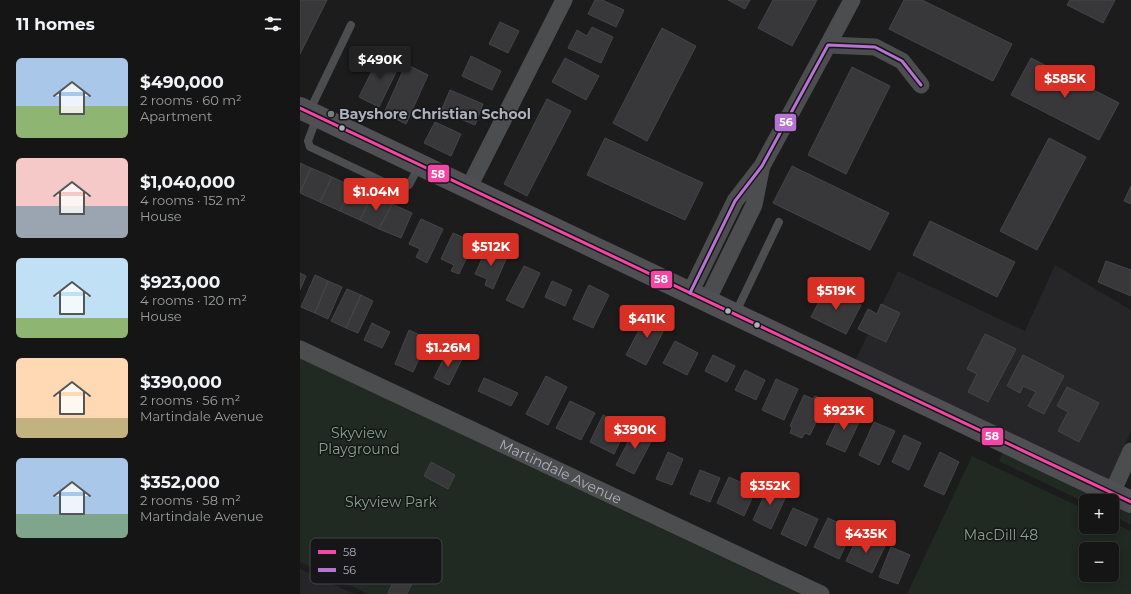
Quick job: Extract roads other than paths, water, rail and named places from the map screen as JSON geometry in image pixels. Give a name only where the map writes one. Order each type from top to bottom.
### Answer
[{"type":"street","points":[[468,189],[564,0]]},
{"type":"street","points":[[698,297],[735,201],[762,166],[852,0]]},
{"type":"street","points":[[828,45],[875,48],[902,61],[921,85]]},
{"type":"street","points":[[309,112],[468,189],[1122,498],[1131,451]]},
{"type":"street","name":"Martindale Avenue","points":[[300,349],[820,594]]},
{"type":"lane","points":[[351,25],[309,112],[308,141],[310,147],[382,182],[400,189],[409,185],[420,165]]},
{"type":"lane","points":[[734,315],[779,222]]},
{"type":"place","name":"Bayshore Christian School","points":[[331,114]]},
{"type":"park label","name":"Skyview Playground","points":[[359,442]]},
{"type":"park label","name":"Skyview Park","points":[[391,502]]},
{"type":"park label","name":"MacDill 48","points":[[1001,535]]}]
